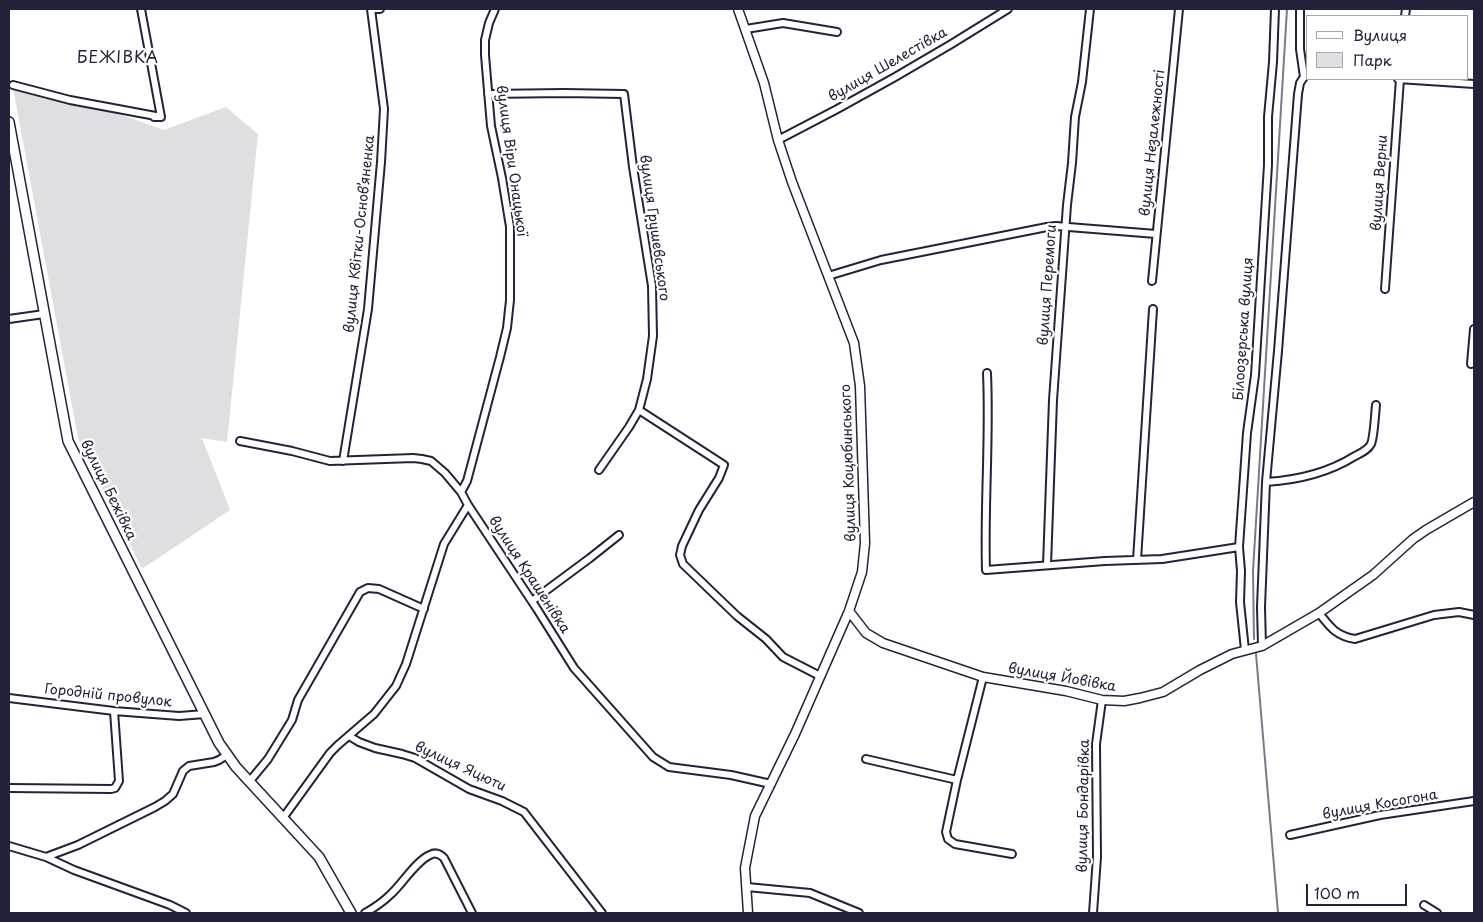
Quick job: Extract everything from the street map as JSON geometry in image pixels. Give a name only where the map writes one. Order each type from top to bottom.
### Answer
[{"type":"main road","name":"вулиця Бежівка","points":[[9,122],[68,441],[219,743],[249,782],[319,857],[351,913]]},
{"type":"street","points":[[13,85],[70,100],[158,117],[141,9]]},
{"type":"street","points":[[371,9],[380,9]]},
{"type":"street","name":"вулиця Квітки-Основʼяненка","points":[[343,461],[368,309],[381,162],[384,109],[371,9]]},
{"type":"street","points":[[487,9],[494,10]]},
{"type":"street","name":"вулиця Коцюбинського","points":[[738,9],[764,83],[778,140],[792,182],[854,343],[860,386],[865,543],[862,572],[849,611],[795,734],[756,816],[745,868],[748,913]]},
{"type":"street","name":"вулиця Шелестівка","points":[[778,140],[833,112],[1008,9]]},
{"type":"street","name":"вулиця Перемоги","points":[[1047,565],[1052,409],[1065,227],[1075,117],[1082,82],[1090,9]]},
{"type":"street","name":"вулиця Незалежності","points":[[1152,281],[1179,9]]},
{"type":"street","name":"Білоозерська вулиця","points":[[1245,650],[1240,602],[1241,571],[1239,547],[1247,433],[1255,374],[1268,165],[1268,117],[1275,9]]},
{"type":"street","points":[[1262,646],[1261,607],[1266,482],[1298,94],[1300,83],[1305,76],[1300,49],[1300,9]]},
{"type":"street","name":"вулиця Віри Онацької","points":[[461,492],[467,480],[500,357],[507,328],[510,300],[510,227],[491,126],[485,55],[485,40],[494,10]]},
{"type":"street","points":[[746,29],[782,23],[837,32]]},
{"type":"street","name":"вулиця Верни","points":[[1385,290],[1399,80]]},
{"type":"street","points":[[1414,80],[1474,84]]},
{"type":"street","name":"вулиця Грушевського","points":[[488,94],[624,94],[633,167],[652,286],[653,336],[647,379],[639,410]]},
{"type":"street","points":[[828,276],[881,260],[1047,227],[1156,234]]},
{"type":"street","points":[[1137,560],[1153,309]]},
{"type":"street","points":[[9,319],[44,314]]},
{"type":"street","points":[[1471,364],[1474,329]]},
{"type":"street","points":[[987,373],[989,414],[986,570],[1162,559],[1239,547]]},
{"type":"street","points":[[1266,482],[1292,480],[1312,475],[1346,462],[1366,450],[1371,444],[1376,406]]},
{"type":"street","points":[[600,470],[639,410],[724,465],[719,478],[699,510],[682,546],[680,555],[682,564],[730,609],[766,639],[783,657],[820,676]]},
{"type":"street","name":"вулиця Крашенівка","points":[[240,441],[330,461],[413,458],[431,461],[461,492],[574,668],[653,757],[670,767],[771,784]]},
{"type":"street","name":"вулиця Йовівка","points":[[849,611],[866,633],[883,643],[983,677],[1066,691],[1102,700],[1124,701],[1163,692],[1221,660],[1245,650],[1262,646],[1319,613],[1373,575],[1426,530],[1474,502]]},
{"type":"street","points":[[283,818],[330,753],[374,714],[396,686],[406,664],[444,544],[468,505]]},
{"type":"street","points":[[532,601],[619,535]]},
{"type":"street","points":[[249,782],[268,759],[292,720],[298,700],[360,592],[368,588],[379,589],[424,609]]},
{"type":"street","points":[[1319,613],[1332,629],[1344,637],[1355,639],[1434,615],[1459,612],[1474,615]]},
{"type":"street","points":[[983,677],[946,832],[948,839],[955,844],[1012,854]]},
{"type":"street","name":"Городній провулок","points":[[9,698],[114,711],[179,716],[205,714]]},
{"type":"street","name":"вулиця Бондарівка","points":[[1092,913],[1097,858],[1096,744],[1102,700]]},
{"type":"street","points":[[9,788],[115,788],[120,781],[114,711]]},
{"type":"street","name":"вулиця Яцюти","points":[[348,736],[375,748],[415,758],[469,789],[502,801],[524,812],[602,913]]},
{"type":"street","points":[[46,857],[78,845],[155,807],[172,794],[184,771],[189,766],[214,762],[227,755]]},
{"type":"street","points":[[866,759],[957,780]]},
{"type":"street","name":"вулиця Косогона","points":[[1290,835],[1380,815],[1474,801]]},
{"type":"street","points":[[9,846],[46,857],[74,870],[170,905],[186,913]]},
{"type":"street","points":[[365,913],[392,894],[427,857],[432,854],[439,854],[444,858],[472,913]]},
{"type":"street","points":[[747,887],[810,893],[858,913]]},
{"type":"street","points":[[1424,905],[1437,913]]},
{"type":"green space","points":[[13,88],[128,117],[164,130],[226,107],[258,134],[227,442],[202,438],[230,510],[142,569],[78,438]]},
{"type":"waterway","points":[[1254,639],[1253,571],[1287,9]]},
{"type":"waterway","points":[[1256,654],[1278,913]]},
{"type":"district","name":"БЕЖІВКА","points":[[118,59]]}]
